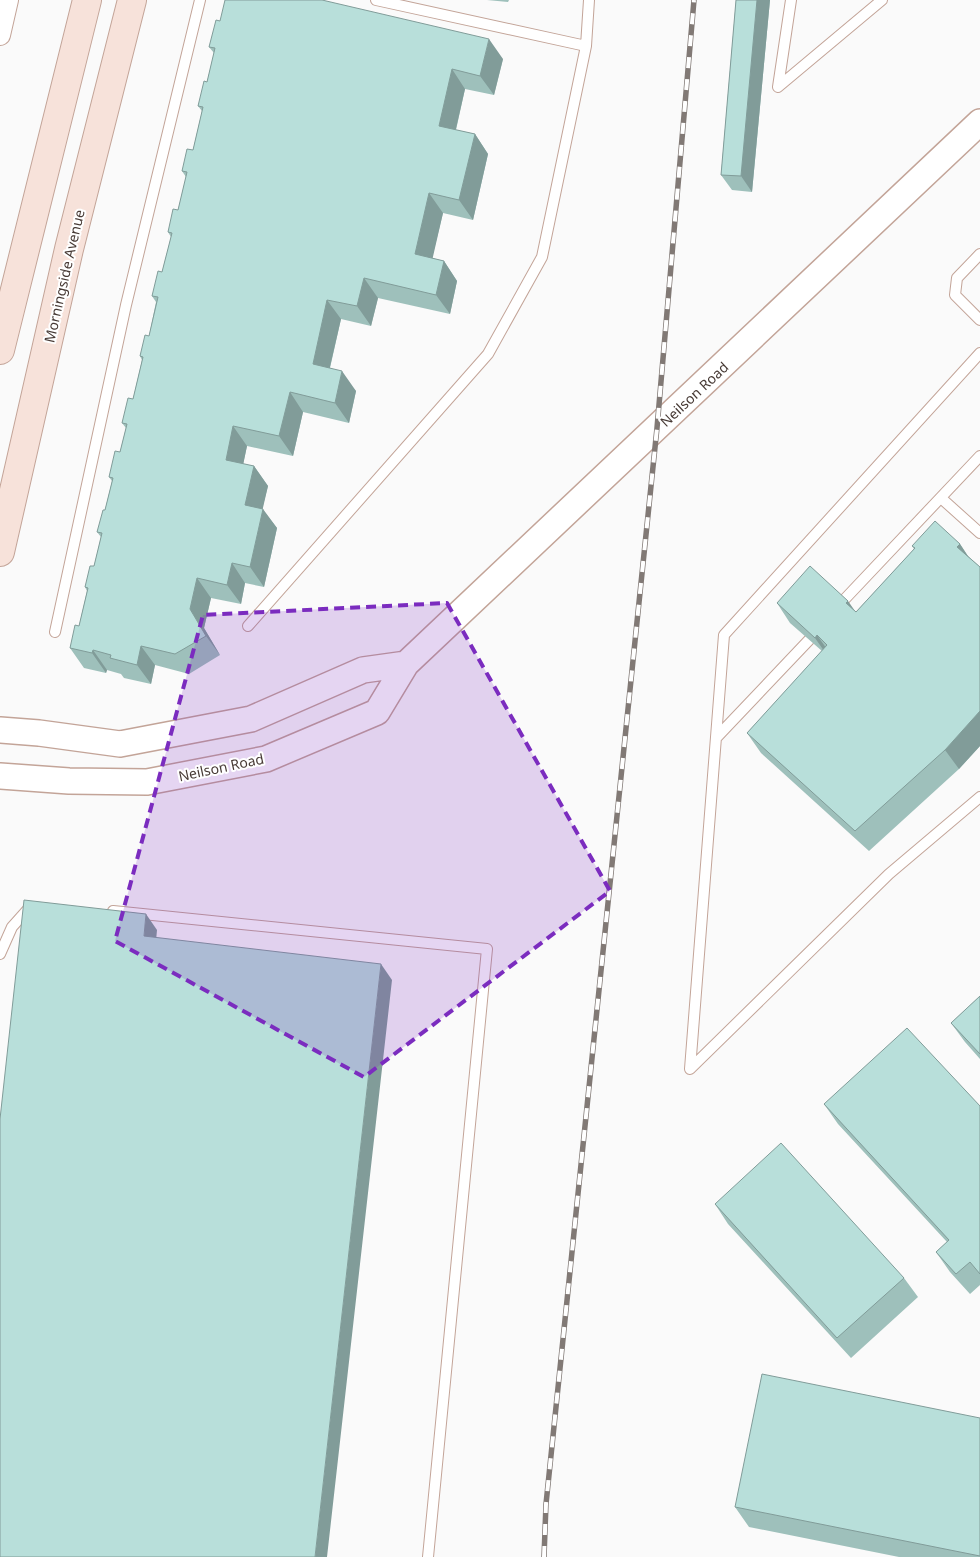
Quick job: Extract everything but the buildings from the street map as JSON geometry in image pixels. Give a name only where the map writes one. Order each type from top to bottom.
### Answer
[{"type":"main road","points":[[0,350],[88,0]]},
{"type":"main road","name":"Morningside Avenue","points":[[0,552],[70,249],[132,0]]},
{"type":"main road","points":[[28,239],[70,249]]},
{"type":"street","points":[[0,35],[8,0]]},
{"type":"street","name":"Neilson Road","points":[[0,776],[69,781],[146,782],[266,759],[377,712],[406,664],[980,122]]},
{"type":"street","points":[[0,730],[39,733],[120,744],[251,719],[363,670],[406,664]]},
{"type":"lane","points":[[55,632],[126,305],[200,0]]},
{"type":"lane","points":[[376,0],[586,46]]},
{"type":"lane","points":[[248,626],[488,354],[542,257],[586,46],[589,0]]},
{"type":"lane","points":[[791,0],[778,87],[882,0]]},
{"type":"lane","points":[[980,254],[957,278],[955,295],[980,320]]},
{"type":"lane","points":[[980,353],[724,635],[690,1069],[889,874],[980,797]]},
{"type":"lane","points":[[842,602],[980,456]]},
{"type":"lane","points":[[941,498],[980,533]]},
{"type":"lane","points":[[716,738],[809,640]]},
{"type":"lane","points":[[0,954],[12,927],[29,908],[44,907]]},
{"type":"lane","points":[[98,909],[487,949],[428,1557]]},
{"type":"highlighted area","points":[[447,603],[610,891],[364,1077],[115,941],[203,615]]},
{"type":"railway","points":[[544,1557],[546,1504],[657,428],[694,0]]}]
